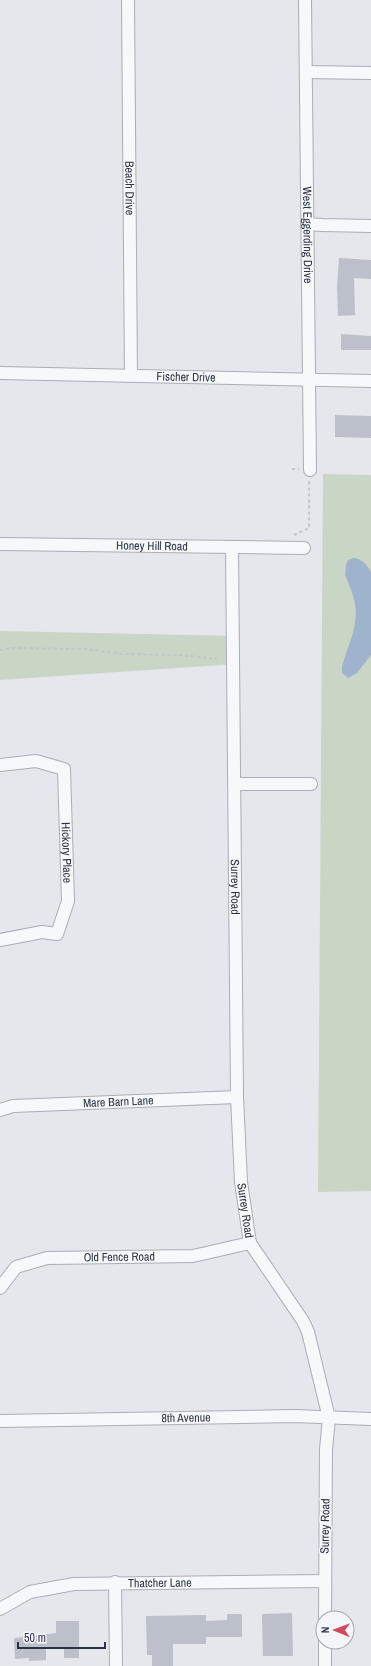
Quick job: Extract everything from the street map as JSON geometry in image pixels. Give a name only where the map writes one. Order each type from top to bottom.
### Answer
[{"type":"street","name":"Beach Drive","points":[[128,0],[131,376]]},
{"type":"street","name":"West Eggerding Drive","points":[[305,0],[310,470]]},
{"type":"street","points":[[306,72],[371,73]]},
{"type":"street","points":[[307,224],[371,226]]},
{"type":"street","name":"Fischer Drive","points":[[0,373],[371,380]]},
{"type":"street","name":"Honey Hill Road","points":[[0,544],[304,548]]},
{"type":"street","name":"Surrey Road","points":[[232,548],[237,1098],[241,1182],[250,1243],[303,1321],[308,1332],[329,1418],[326,1449],[325,1610]]},
{"type":"street","name":"Hickory Place","points":[[0,765],[36,761],[64,769],[68,900],[57,934],[42,932],[0,940]]},
{"type":"street","points":[[234,784],[311,784]]},
{"type":"street","name":"Mare Barn Lane","points":[[0,1110],[13,1106],[237,1098]]},
{"type":"street","name":"Old Fence Road","points":[[0,1288],[16,1267],[47,1258],[193,1256],[250,1243]]},
{"type":"street","name":"8th Avenue","points":[[0,1421],[294,1416],[371,1419]]},
{"type":"street","name":"Thatcher Lane","points":[[0,1608],[30,1592],[74,1584],[115,1582],[324,1580]]},
{"type":"street","points":[[115,1582],[116,1666]]},
{"type":"street","points":[[325,1650],[325,1666]]},
{"type":"path","points":[[292,537],[309,528],[310,470]]},
{"type":"path","points":[[0,650],[13,648],[87,649],[121,654],[179,655],[217,659]]},
{"type":"green space","points":[[323,474],[371,475],[371,1191],[318,1192]]},
{"type":"green space","points":[[0,631],[236,636],[236,664],[0,680]]},
{"type":"water","points":[[353,558],[364,562],[371,572],[371,655],[357,673],[348,678],[342,673],[342,667],[354,629],[356,613],[354,598],[345,575],[348,560]]},
{"type":"building","points":[[339,258],[371,260],[371,279],[354,278],[355,315],[338,316],[337,287]]},
{"type":"building","points":[[341,334],[371,336],[371,350],[341,350]]},
{"type":"building","points":[[335,415],[371,416],[371,438],[335,437]]},
{"type":"building","points":[[292,1613],[293,1656],[263,1656],[262,1614]]},
{"type":"building","points":[[227,1614],[242,1614],[242,1637],[206,1637],[206,1644],[173,1644],[173,1666],[152,1666],[152,1655],[147,1655],[146,1616],[206,1615],[206,1621],[227,1620]]},
{"type":"building","points":[[56,1621],[79,1621],[79,1658],[64,1658],[64,1647],[46,1647],[46,1660],[29,1661],[29,1658],[15,1659],[14,1638],[56,1633]]}]
